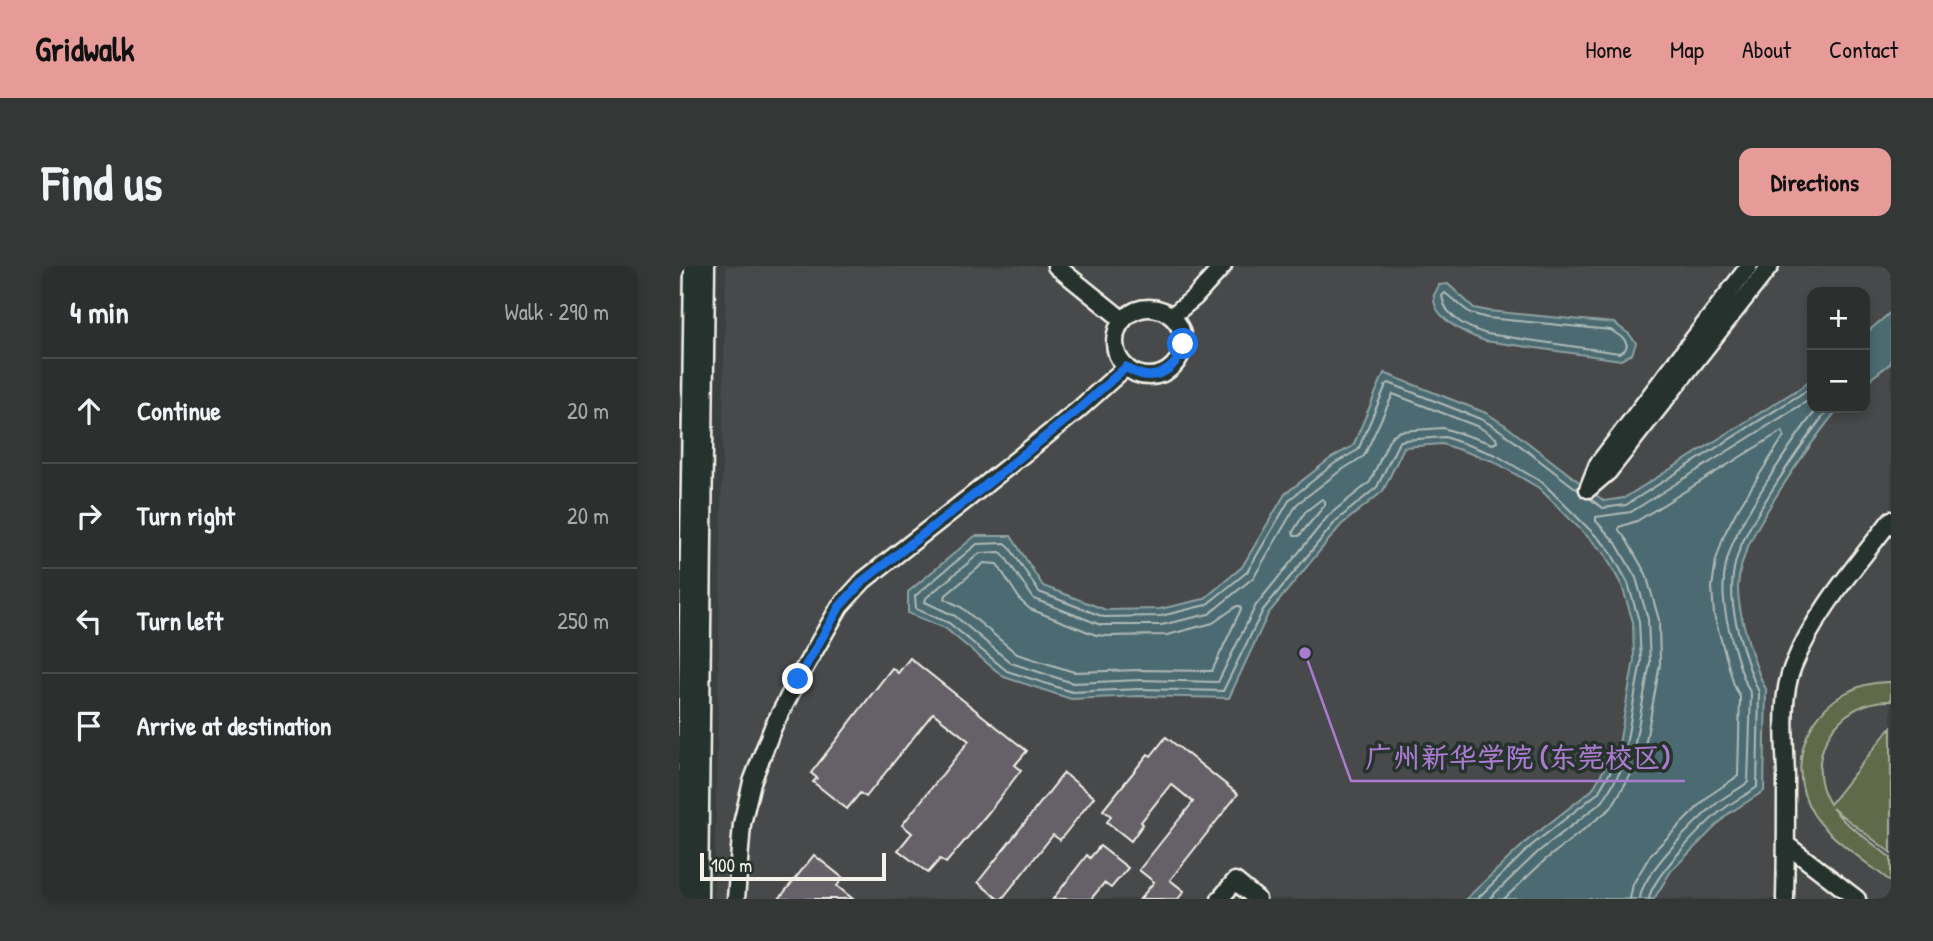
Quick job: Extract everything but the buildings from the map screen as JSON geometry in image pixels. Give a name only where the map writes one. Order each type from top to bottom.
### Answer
[{"type":"street","points":[[684,899],[694,266]]},
{"type":"street","points":[[699,899],[706,266]]},
{"type":"street","points":[[1056,266],[1123,320]]},
{"type":"street","points":[[1172,316],[1195,297],[1223,266]]},
{"type":"street","points":[[1749,266],[1598,464],[1588,489],[1608,472],[1770,266]]},
{"type":"street","points":[[1143,308],[1158,308],[1172,316],[1181,329],[1183,344],[1173,366],[1153,376],[1139,374],[1126,367],[1115,348],[1116,333],[1128,314],[1143,308]]},
{"type":"street","points":[[736,899],[742,824],[752,782],[773,727],[840,606],[864,580],[1067,419],[1126,367]]},
{"type":"street","points":[[1785,899],[1787,687],[1793,667],[1820,616],[1891,520]]},
{"type":"street","points":[[1787,845],[1857,899]]},
{"type":"street","points":[[1220,899],[1235,881],[1257,899]]},
{"type":"shaded area","points":[[726,266],[1891,266],[1891,899],[714,899]]},
{"type":"green space","points":[[1891,682],[1891,701],[1872,703],[1855,710],[1829,734],[1822,751],[1820,768],[1822,786],[1830,804],[1891,727],[1891,853],[1832,808],[1844,821],[1891,858],[1891,882],[1839,842],[1821,824],[1804,792],[1800,769],[1803,746],[1812,725],[1826,707],[1845,694],[1866,685]]},
{"type":"water","points":[[1448,284],[1474,308],[1614,323],[1636,343],[1632,354],[1621,360],[1485,341],[1469,335],[1438,311],[1434,295],[1439,285]]},
{"type":"water","points":[[1891,312],[1891,363],[1870,379],[1870,350],[1870,330]]},
{"type":"water","points":[[1384,373],[1486,413],[1604,501],[1624,498],[1807,382],[1807,413],[1835,413],[1808,448],[1766,513],[1747,548],[1740,573],[1738,594],[1742,616],[1754,662],[1766,689],[1764,791],[1728,814],[1671,871],[1654,899],[1466,899],[1528,840],[1592,790],[1619,744],[1634,660],[1633,622],[1622,586],[1604,553],[1539,488],[1493,461],[1442,444],[1404,447],[1383,491],[1341,525],[1268,614],[1229,698],[1140,696],[1071,699],[1004,677],[945,628],[908,613],[908,592],[975,536],[1011,536],[1043,586],[1106,610],[1160,609],[1204,599],[1242,567],[1285,494],[1331,458],[1353,446]]},
{"type":"place","name":"广州新华学院 (东莞校区)","points":[[1305,653]]},
{"type":"route","points":[[798,679],[840,606],[864,580],[975,494],[1126,367],[1146,376],[1161,374],[1173,366],[1183,344]]}]
